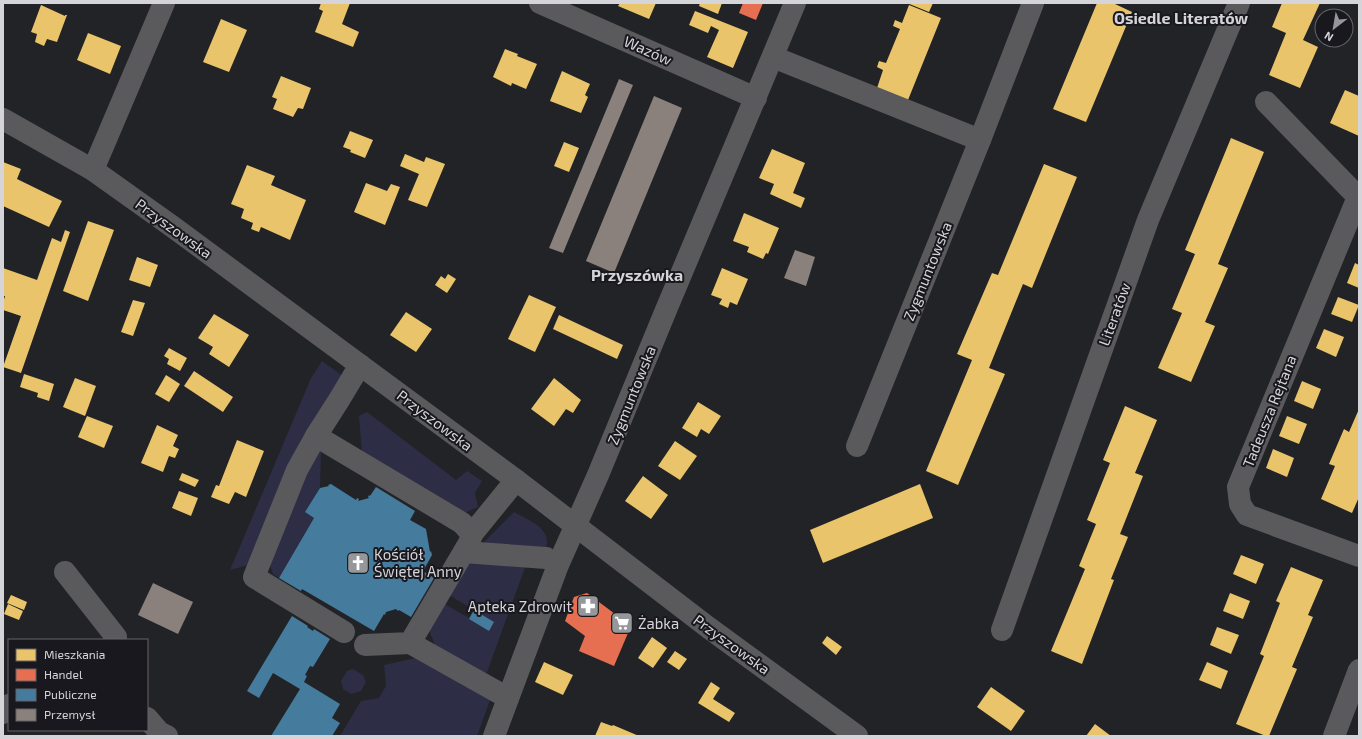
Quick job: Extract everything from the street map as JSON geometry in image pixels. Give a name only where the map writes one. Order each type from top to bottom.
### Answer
[{"type":"street","points":[[93,170],[164,3]]},
{"type":"street","name":"Wazów","points":[[540,3],[756,98]]},
{"type":"street","name":"Zygmuntowska","points":[[494,736],[558,565],[598,475],[669,302],[796,3]]},
{"type":"street","name":"Zygmuntowska","points":[[857,446],[980,140],[1033,3]]},
{"type":"street","name":"Literatów","points":[[1002,630],[1148,220],[1239,3]]},
{"type":"street","points":[[773,57],[980,140]]},
{"type":"street","name":"Tadeusza Rejtana","points":[[1266,102],[1358,198],[1238,487],[1240,504],[1247,515],[1359,556]]},
{"type":"street","name":"Przyszowska","points":[[3,119],[93,170],[173,227],[516,480],[709,628],[857,736]]},
{"type":"street","points":[[344,632],[254,577],[297,470],[360,364]]},
{"type":"street","points":[[316,436],[462,523],[468,543]]},
{"type":"street","points":[[410,643],[468,543],[516,480]]},
{"type":"street","points":[[468,543],[546,558]]},
{"type":"street","points":[[65,572],[116,637],[115,639]]},
{"type":"street","points":[[365,645],[410,643],[508,698]]},
{"type":"street","points":[[1334,736],[1359,670]]},
{"type":"street","points":[[148,719],[159,732],[167,736]]},
{"type":"shaded area","points":[[322,361],[343,376],[252,564],[230,570],[311,378]]},
{"type":"shaded area","points":[[367,412],[456,480],[467,471],[482,481],[475,493],[478,507],[462,514],[362,454],[359,416]]},
{"type":"shaded area","points":[[316,450],[321,452],[320,488],[305,512],[314,518],[279,578],[273,574],[269,562]]},
{"type":"shaded area","points":[[514,512],[540,527],[544,532],[547,538],[547,544],[544,552],[481,547]]},
{"type":"shaded area","points":[[471,557],[527,562],[486,675],[435,645],[428,628],[443,603],[469,618],[474,610],[449,595]]},
{"type":"shaded area","points":[[420,657],[490,700],[477,736],[340,736],[361,701],[379,698],[386,686],[384,665]]},
{"type":"shaded area","points":[[353,669],[363,675],[366,682],[361,691],[351,694],[343,689],[341,681],[347,671]]},
{"type":"building: Mieszkania","points":[[321,3],[350,3],[342,24],[359,32],[353,47],[315,32],[323,11],[319,9]]},
{"type":"building: Mieszkania","points":[[620,3],[656,3],[649,19],[618,6]]},
{"type":"building: Mieszkania","points":[[700,3],[722,3],[718,14],[699,6]]},
{"type":"building: Mieszkania","points":[[907,3],[933,3],[929,12]]},
{"type":"building: Mieszkania","points":[[1097,3],[1116,3],[1115,4],[1132,12],[1086,122],[1053,109]]},
{"type":"building: Mieszkania","points":[[1282,3],[1320,3],[1318,8],[1314,8],[1314,16],[1303,40],[1314,45],[1314,48],[1318,48],[1300,88],[1269,75],[1286,33],[1272,27]]},
{"type":"building: Mieszkania","points":[[41,5],[65,16],[67,15],[57,42],[47,39],[44,46],[35,42],[37,34],[31,32]]},
{"type":"building: Mieszkania","points":[[909,5],[941,18],[908,100],[877,88],[883,70],[877,67],[879,61],[886,63],[900,29],[893,26],[895,20],[902,23]]},
{"type":"building: Mieszkania","points":[[695,11],[748,32],[733,68],[707,57],[719,30],[711,26],[708,33],[689,25]]},
{"type":"building: Mieszkania","points":[[221,19],[247,30],[229,72],[203,62]]},
{"type":"building: Mieszkania","points":[[88,33],[121,46],[110,74],[77,60]]},
{"type":"building: Mieszkania","points":[[505,49],[518,54],[517,56],[537,64],[526,89],[512,83],[511,86],[493,77]]},
{"type":"building: Mieszkania","points":[[562,71],[590,84],[585,95],[588,97],[581,113],[550,101]]},
{"type":"building: Mieszkania","points":[[281,76],[311,88],[303,109],[298,108],[293,117],[273,109],[277,99],[272,97]]},
{"type":"building: Mieszkania","points":[[1345,90],[1359,96],[1359,136],[1330,123]]},
{"type":"building: Mieszkania","points":[[350,131],[373,140],[365,158],[350,152],[351,150],[343,147]]},
{"type":"building: Mieszkania","points":[[1231,138],[1264,152],[1218,264],[1228,268],[1205,322],[1215,326],[1191,382],[1158,368],[1182,313],[1172,309],[1195,254],[1185,250]]},
{"type":"building: Mieszkania","points":[[564,142],[579,148],[569,172],[554,166]]},
{"type":"building: Mieszkania","points":[[772,149],[805,163],[793,193],[805,198],[801,208],[770,194],[774,184],[759,178]]},
{"type":"building: Mieszkania","points":[[405,154],[424,162],[426,157],[445,164],[427,207],[408,200],[419,174],[400,166]]},
{"type":"building: Mieszkania","points":[[3,162],[21,169],[17,179],[62,201],[49,227],[3,206]]},
{"type":"building: Mieszkania","points":[[1044,164],[1077,177],[1032,288],[1023,284],[989,368],[1005,374],[958,485],[926,471],[972,360],[957,354],[992,273],[998,275]]},
{"type":"building: Mieszkania","points":[[247,165],[275,176],[271,185],[306,200],[290,240],[261,227],[259,232],[251,229],[253,223],[241,218],[244,209],[231,204]]},
{"type":"building: Mieszkania","points":[[366,183],[387,191],[391,184],[400,187],[385,225],[354,212]]},
{"type":"building: Mieszkania","points":[[744,213],[779,228],[768,254],[766,253],[763,259],[747,252],[749,247],[733,241]]},
{"type":"building: Mieszkania","points":[[88,221],[114,230],[88,301],[63,291]]},
{"type":"building: Mieszkania","points":[[65,230],[70,232],[21,373],[3,367],[21,316],[3,310],[5,296],[3,296],[3,268],[37,280],[52,238],[61,242]]},
{"type":"building: Mieszkania","points":[[137,257],[158,265],[150,287],[129,280]]},
{"type":"building: Mieszkania","points":[[1355,263],[1359,265],[1359,288],[1347,283]]},
{"type":"building: Mieszkania","points":[[722,268],[748,279],[737,305],[730,302],[728,308],[719,304],[722,299],[711,295]]},
{"type":"building: Mieszkania","points":[[448,274],[456,279],[447,293],[435,285],[441,276],[445,279]]},
{"type":"building: Mieszkania","points":[[529,295],[556,307],[535,352],[508,339]]},
{"type":"building: Mieszkania","points":[[1338,297],[1359,305],[1352,322],[1331,314]]},
{"type":"building: Mieszkania","points":[[133,300],[145,303],[133,336],[121,332]]},
{"type":"building: Mieszkania","points":[[406,312],[432,329],[416,352],[390,335]]},
{"type":"building: Mieszkania","points":[[214,314],[249,335],[229,367],[209,354],[213,347],[198,338]]},
{"type":"building: Mieszkania","points":[[559,315],[623,345],[617,359],[553,329]]},
{"type":"building: Mieszkania","points":[[1324,329],[1344,337],[1336,357],[1316,348]]},
{"type":"building: Mieszkania","points":[[169,348],[187,358],[180,371],[167,364],[169,359],[164,356]]},
{"type":"building: Mieszkania","points":[[194,371],[233,397],[223,412],[184,386]]},
{"type":"building: Mieszkania","points":[[24,374],[54,384],[49,401],[37,397],[38,393],[20,387]]},
{"type":"building: Mieszkania","points":[[166,375],[180,384],[169,402],[155,394]]},
{"type":"building: Mieszkania","points":[[75,378],[96,386],[85,416],[63,407]]},
{"type":"building: Mieszkania","points":[[554,378],[581,400],[573,413],[566,409],[554,426],[531,409]]},
{"type":"building: Mieszkania","points":[[1302,381],[1321,389],[1313,409],[1294,401]]},
{"type":"building: Mieszkania","points":[[698,402],[721,416],[709,434],[701,429],[697,437],[682,428]]},
{"type":"building: Mieszkania","points":[[1125,406],[1157,420],[1135,473],[1143,476],[1120,534],[1128,537],[1111,579],[1114,580],[1082,664],[1051,651],[1085,569],[1079,566],[1096,524],[1087,520],[1110,463],[1103,460]]},
{"type":"building: Mieszkania","points":[[1359,409],[1359,497],[1352,513],[1321,499],[1335,466],[1329,464],[1344,429],[1349,432]]},
{"type":"building: Mieszkania","points":[[87,416],[113,426],[104,448],[78,437]]},
{"type":"building: Mieszkania","points":[[1287,416],[1307,424],[1299,444],[1279,436]]},
{"type":"building: Mieszkania","points":[[157,425],[178,435],[173,446],[179,449],[175,458],[169,456],[163,472],[141,463]]},
{"type":"building: Mieszkania","points":[[237,440],[264,451],[246,497],[235,492],[229,504],[211,497],[216,485],[219,486]]},
{"type":"building: Mieszkania","points":[[675,441],[697,456],[680,480],[658,466]]},
{"type":"building: Mieszkania","points":[[1273,449],[1294,458],[1287,477],[1266,468]]},
{"type":"building: Mieszkania","points":[[182,473],[199,480],[195,487],[179,480]]},
{"type":"building: Mieszkania","points":[[643,476],[668,495],[651,519],[625,501]]},
{"type":"building: Mieszkania","points":[[920,484],[933,518],[823,563],[810,530]]},
{"type":"building: Mieszkania","points":[[179,491],[198,498],[191,516],[172,508]]},
{"type":"building: Mieszkania","points":[[1241,555],[1264,564],[1256,584],[1233,574]]},
{"type":"building: Mieszkania","points":[[1291,567],[1323,580],[1308,615],[1313,617],[1292,667],[1297,669],[1269,736],[1266,736],[1236,724],[1264,656],[1260,654],[1280,603],[1276,601]]},
{"type":"building: Mieszkania","points":[[1230,593],[1250,601],[1243,619],[1223,611]]},
{"type":"building: Mieszkania","points":[[11,595],[27,602],[24,610],[7,603]]},
{"type":"building: Mieszkania","points":[[8,604],[23,611],[19,620],[4,614]]},
{"type":"building: Mieszkania","points":[[1217,627],[1239,635],[1231,654],[1210,645]]},
{"type":"building: Mieszkania","points":[[827,636],[842,647],[836,655],[822,643]]},
{"type":"building: Mieszkania","points":[[652,637],[667,648],[653,668],[638,658]]},
{"type":"building: Mieszkania","points":[[675,651],[687,659],[679,670],[667,662]]},
{"type":"building: Mieszkania","points":[[544,662],[573,675],[563,695],[535,682]]},
{"type":"building: Mieszkania","points":[[1207,662],[1228,671],[1221,689],[1199,680]]},
{"type":"building: Mieszkania","points":[[711,682],[720,688],[713,699],[735,713],[729,722],[698,703]]},
{"type":"building: Mieszkania","points":[[991,687],[1025,711],[1011,731],[977,707]]},
{"type":"building: Mieszkania","points":[[601,722],[612,726],[613,725],[639,736],[595,736]]},
{"type":"building: Mieszkania","points":[[1095,724],[1111,736],[1086,736]]},
{"type":"building: Handel","points":[[743,3],[763,3],[756,20],[739,13]]},
{"type":"building: Handel","points":[[587,593],[631,626],[614,666],[579,651],[585,636],[565,621],[574,597]]},
{"type":"building: Publiczne","name":"Kościół Świętej Anny","points":[[331,484],[356,500],[357,498],[359,499],[358,501],[369,498],[369,495],[370,496],[376,487],[415,511],[410,520],[426,529],[430,552],[431,551],[432,555],[423,571],[434,578],[411,617],[396,609],[386,612],[374,631],[302,589],[301,591],[279,578],[314,518],[305,512],[320,488]]},
{"type":"building: Publiczne","points":[[474,610],[494,622],[489,631],[469,619]]},
{"type":"building: Publiczne","points":[[292,616],[313,631],[314,629],[330,639],[313,667],[310,666],[305,675],[307,676],[304,682],[340,704],[332,718],[340,723],[332,736],[271,736],[300,689],[273,673],[259,698],[247,691]]},
{"type":"building: Przemysł","points":[[619,79],[633,85],[563,253],[549,248]]},
{"type":"building: Przemysł","points":[[654,96],[682,108],[614,273],[586,261]]},
{"type":"building: Przemysł","points":[[795,250],[815,257],[806,286],[784,278]]},
{"type":"building: Przemysł","points":[[153,583],[193,602],[178,634],[138,615]]},
{"type":"place","name":"Kościół Świętej Anny","points":[[358,563]]},
{"type":"place","name":"Apteka Zdrowit","points":[[588,606]]},
{"type":"place","name":"Żabka","points":[[622,623]]},
{"type":"district","name":"Osiedle Literatów","points":[[1181,17]]},
{"type":"district","name":"Przyszówka","points":[[637,274]]}]
